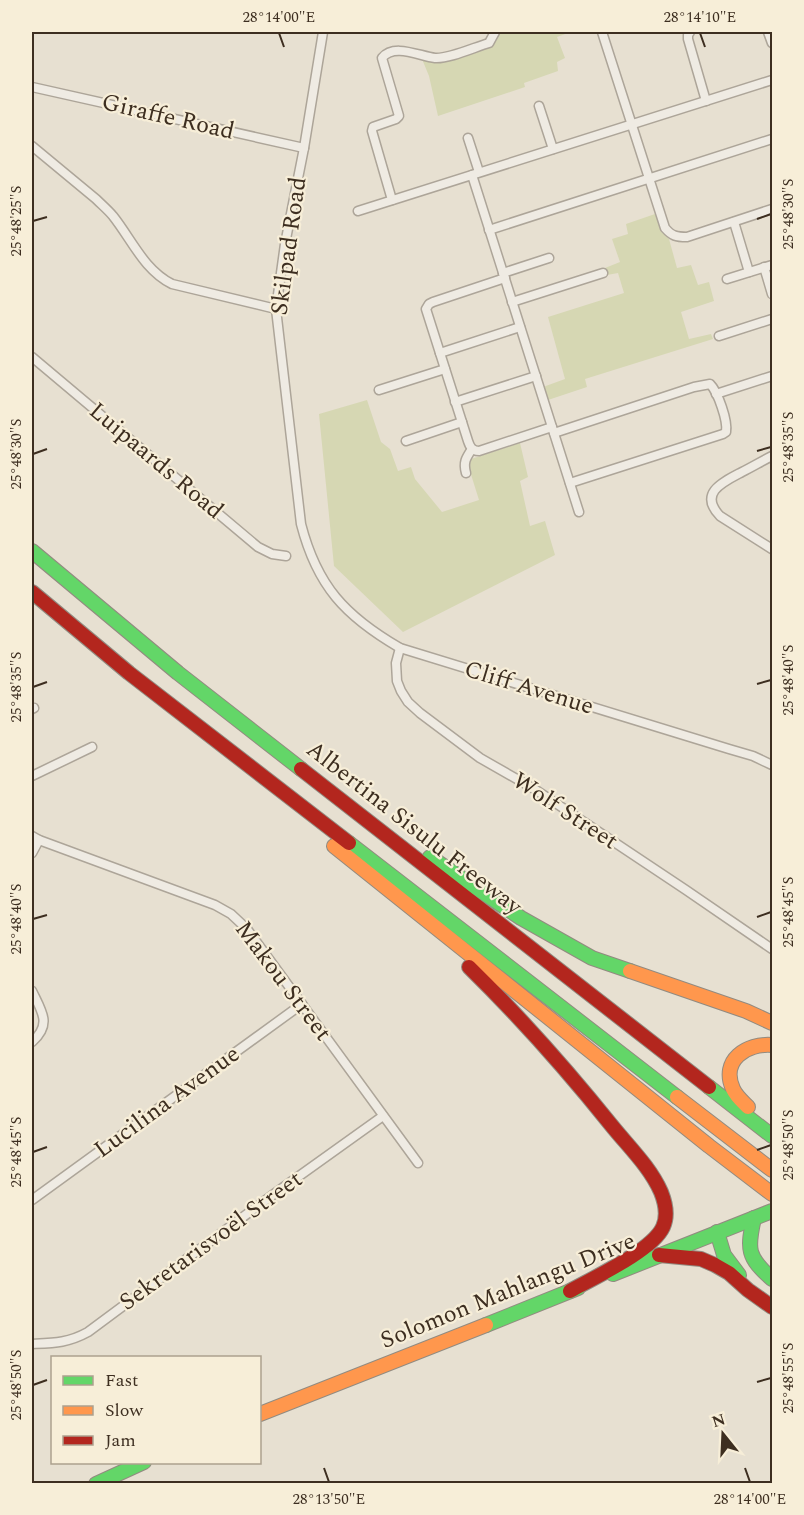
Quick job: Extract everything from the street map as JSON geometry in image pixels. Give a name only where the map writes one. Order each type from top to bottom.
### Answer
[{"type":"main road","name":"Albertina Sisulu Freeway","points":[[32,551],[178,673],[772,1136]]},
{"type":"main road","points":[[32,592],[129,674],[772,1170]]},
{"type":"main road","points":[[129,674],[160,706],[681,1124],[772,1194]]},
{"type":"main road","points":[[344,802],[361,810],[521,918],[592,958],[746,1011],[772,1023]]},
{"type":"main road","points":[[328,841],[353,866],[460,958],[499,995],[588,1095],[639,1158],[657,1185],[665,1208],[664,1224],[657,1236],[636,1252],[570,1291]]},
{"type":"main road","points":[[772,1045],[759,1045],[743,1050],[732,1064],[730,1078],[731,1085],[739,1098],[772,1127]]},
{"type":"main road","name":"Solomon Mahlangu Drive","points":[[261,1414],[772,1211]]},
{"type":"main road","points":[[754,1218],[749,1250],[758,1266],[772,1279]]},
{"type":"main road","points":[[717,1232],[728,1261],[770,1305]]},
{"type":"main road","points":[[659,1255],[701,1259],[715,1265],[770,1305]]},
{"type":"main road","points":[[96,1484],[140,1464]]},
{"type":"street","name":"Skilpad Road","points":[[315,566],[301,524],[276,309],[285,244],[323,32]]},
{"type":"street","points":[[392,200],[372,131],[373,127],[399,116],[382,58],[394,50],[445,57],[489,43],[495,32]]},
{"type":"street","points":[[602,32],[665,228],[674,236],[687,237],[772,209]]},
{"type":"street","points":[[690,32],[688,39],[706,101]]},
{"type":"street","points":[[768,32],[772,43]]},
{"type":"street","points":[[358,211],[772,80]]},
{"type":"street","name":"Giraffe Road","points":[[32,87],[304,148]]},
{"type":"street","points":[[539,106],[553,149]]},
{"type":"street","points":[[468,138],[489,230],[579,512]]},
{"type":"street","points":[[489,230],[772,139]]},
{"type":"street","points":[[32,146],[113,216],[148,266],[163,280],[276,309]]},
{"type":"street","points":[[734,222],[749,272]]},
{"type":"street","points":[[549,258],[427,306],[455,402],[472,449],[479,451],[704,384],[710,384],[713,387],[727,423],[726,432],[723,434],[570,483]]},
{"type":"street","points":[[727,279],[768,266],[772,294]]},
{"type":"street","points":[[512,302],[603,273]]},
{"type":"street","points":[[719,336],[772,319]]},
{"type":"street","points":[[440,353],[520,327]]},
{"type":"street","name":"Luipaards Road","points":[[32,357],[258,547],[272,554],[286,556]]},
{"type":"street","points":[[380,390],[445,369]]},
{"type":"street","points":[[455,402],[536,376]]},
{"type":"street","points":[[716,394],[772,376]]},
{"type":"street","points":[[406,441],[462,422]]},
{"type":"street","points":[[466,473],[465,457],[472,449]]},
{"type":"street","points":[[772,456],[719,485],[712,496],[713,505],[720,516],[772,549]]},
{"type":"street","name":"Cliff Avenue","points":[[315,566],[348,611],[365,626],[400,648],[753,756],[772,765]]},
{"type":"street","name":"Wolf Street","points":[[400,648],[396,663],[397,681],[408,702],[420,713],[480,758],[536,790],[772,949]]},
{"type":"street","points":[[32,776],[92,747]]},
{"type":"street","points":[[32,853],[35,838]]},
{"type":"street","name":"Makou Street","points":[[35,838],[203,900],[225,909],[238,919],[418,1163]]},
{"type":"street","points":[[32,991],[44,1024],[39,1035],[32,1042]]},
{"type":"street","name":"Lucilina Avenue","points":[[32,1200],[302,1004]]},
{"type":"street","name":"Sekretarisvoël Street","points":[[32,1344],[63,1343],[88,1332],[383,1116]]},
{"type":"green space","points":[[499,32],[571,32],[557,37],[565,58],[557,62],[558,71],[524,83],[525,87],[438,116],[429,76],[422,59],[441,62],[470,54],[493,44]]},
{"type":"green space","points":[[655,214],[661,231],[669,239],[677,268],[691,265],[698,285],[709,282],[714,301],[681,312],[689,339],[711,334],[713,339],[585,379],[587,387],[548,400],[543,387],[565,379],[548,317],[624,293],[618,273],[607,275],[605,268],[620,262],[612,239],[628,234],[626,224]]},
{"type":"green space","points":[[367,400],[381,442],[390,449],[398,471],[411,467],[415,479],[442,512],[479,500],[468,460],[520,443],[528,477],[520,481],[530,526],[545,521],[555,555],[403,632],[334,566],[319,414]]},
{"type":"traffic: fast","points":[[32,551],[178,673],[301,769]]},
{"type":"traffic: fast","points":[[349,843],[677,1097]]},
{"type":"traffic: fast","points":[[430,857],[521,918],[592,958],[630,971]]},
{"type":"traffic: fast","points":[[709,1087],[772,1136]]},
{"type":"traffic: fast","points":[[613,1274],[772,1211]]},
{"type":"traffic: fast","points":[[754,1218],[750,1238],[751,1252],[758,1265],[772,1279]]},
{"type":"traffic: fast","points":[[717,1232],[724,1255],[739,1275]]},
{"type":"traffic: fast","points":[[486,1325],[578,1288]]},
{"type":"traffic: fast","points":[[96,1484],[140,1464]]},
{"type":"traffic: slow","points":[[334,846],[772,1194]]},
{"type":"traffic: slow","points":[[630,971],[746,1011],[772,1023]]},
{"type":"traffic: slow","points":[[748,1107],[733,1089],[730,1079],[733,1062],[745,1050],[772,1045]]},
{"type":"traffic: slow","points":[[677,1097],[772,1170]]},
{"type":"traffic: slow","points":[[261,1414],[486,1325]]},
{"type":"traffic: jam","points":[[32,592],[129,673],[349,843]]},
{"type":"traffic: jam","points":[[301,769],[709,1087]]},
{"type":"traffic: jam","points":[[469,967],[578,1085],[645,1166],[662,1196],[665,1218],[663,1227],[657,1236],[621,1263],[570,1291]]},
{"type":"traffic: jam","points":[[659,1255],[701,1259],[715,1265],[729,1273],[772,1307]]}]
